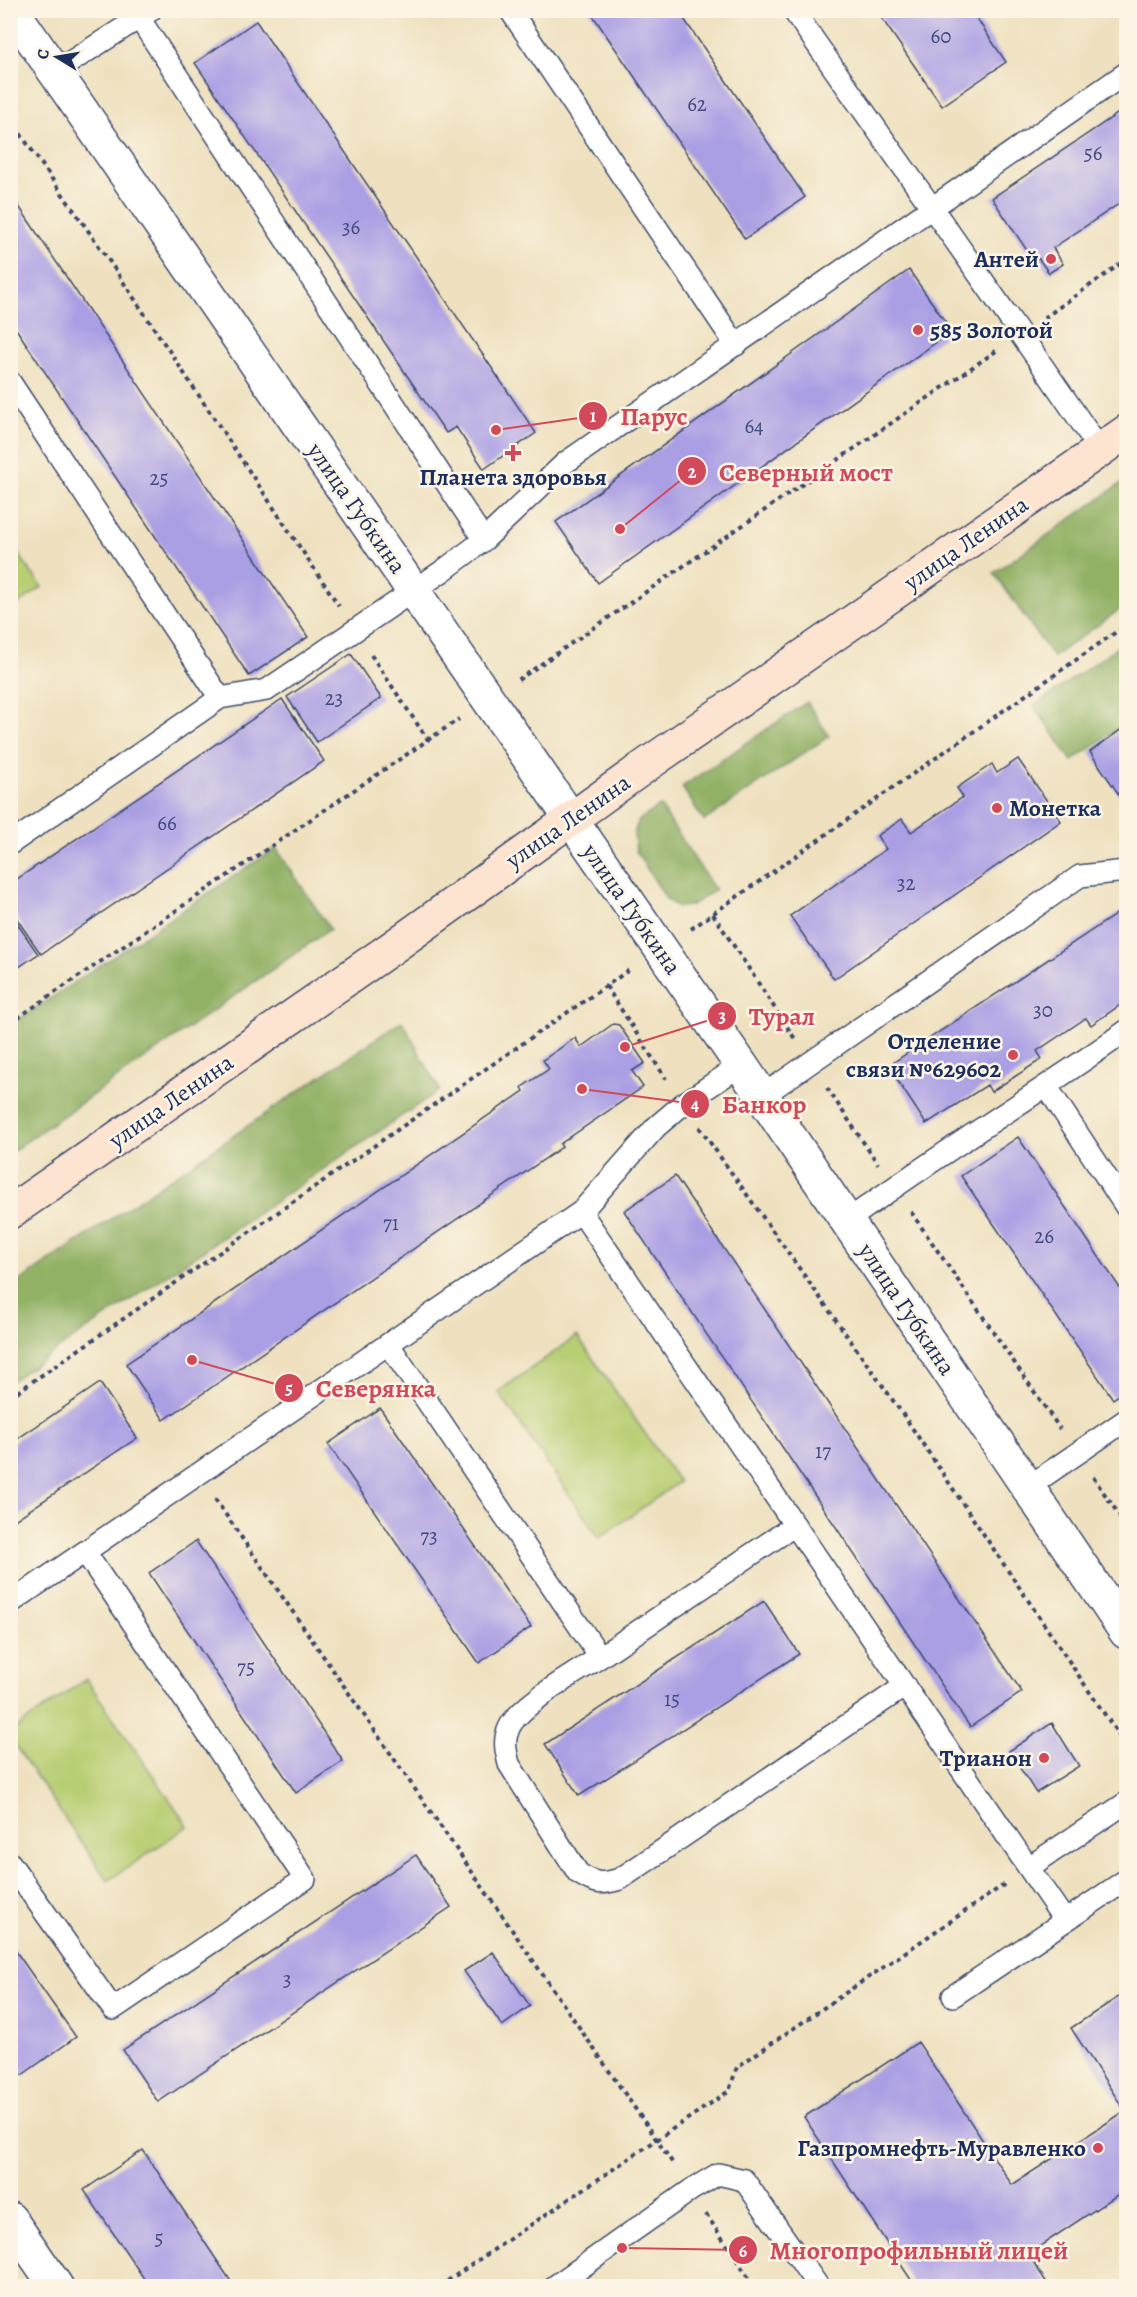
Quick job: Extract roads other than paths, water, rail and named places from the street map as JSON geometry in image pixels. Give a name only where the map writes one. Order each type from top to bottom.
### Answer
[{"type":"main road","name":"улица Ленина","points":[[14,1203],[393,947],[1113,441]]},
{"type":"street","name":"улица Губкина","points":[[12,10],[53,73],[414,590],[741,1065],[1126,1632]]},
{"type":"street","points":[[10,2219],[56,2286]]},
{"type":"lane","points":[[510,10],[736,345]]},
{"type":"lane","points":[[793,10],[931,208],[1022,333],[1113,441]]},
{"type":"lane","points":[[53,73],[145,14],[484,540]]},
{"type":"lane","points":[[10,844],[220,698],[267,690],[414,590],[484,540],[565,463],[1126,73]]},
{"type":"lane","points":[[10,382],[220,698]]},
{"type":"lane","points":[[762,1096],[1080,876],[1126,871]]},
{"type":"lane","points":[[847,1221],[893,1187],[1047,1087],[1126,1031]]},
{"type":"lane","points":[[10,1604],[581,1212],[656,1127],[683,1104],[741,1065]]},
{"type":"lane","points":[[1047,1087],[1126,1208]]},
{"type":"lane","points":[[581,1212],[1065,1921]]},
{"type":"lane","points":[[389,1345],[600,1657]]},
{"type":"lane","points":[[1028,1487],[1126,1420]]},
{"type":"lane","points":[[795,1525],[519,1713],[509,1728],[504,1745],[509,1764],[578,1873],[590,1881],[605,1884],[620,1879],[905,1686]]},
{"type":"lane","points":[[10,1863],[112,2009],[305,1879],[85,1552]]},
{"type":"lane","points":[[1029,1867],[1126,1803]]},
{"type":"lane","points":[[953,1996],[1126,1880]]},
{"type":"lane","points":[[555,2286],[691,2190],[718,2174],[744,2180],[818,2286]]},
{"type":"place","name":"Антей","points":[[1051,259]]},
{"type":"place","name":"585 Золотой","points":[[918,330]]},
{"type":"place","name":"Парус","points":[[496,430]]},
{"type":"place","name":"Планета здоровья","points":[[513,453]]},
{"type":"place","name":"Северный мост","points":[[620,529]]},
{"type":"place","name":"Монетка","points":[[997,808]]},
{"type":"place","name":"Турал","points":[[625,1047]]},
{"type":"place","name":"Отделение связи №629602","points":[[1013,1055]]},
{"type":"place","name":"Банкор","points":[[582,1089]]},
{"type":"place","name":"Северянка","points":[[192,1360]]},
{"type":"place","name":"Трианон","points":[[1044,1758]]},
{"type":"place","name":"Газпромнефть-Муравленко","points":[[1098,2148]]},
{"type":"place","name":"Многопрофильный лицей","points":[[622,2248]]}]
